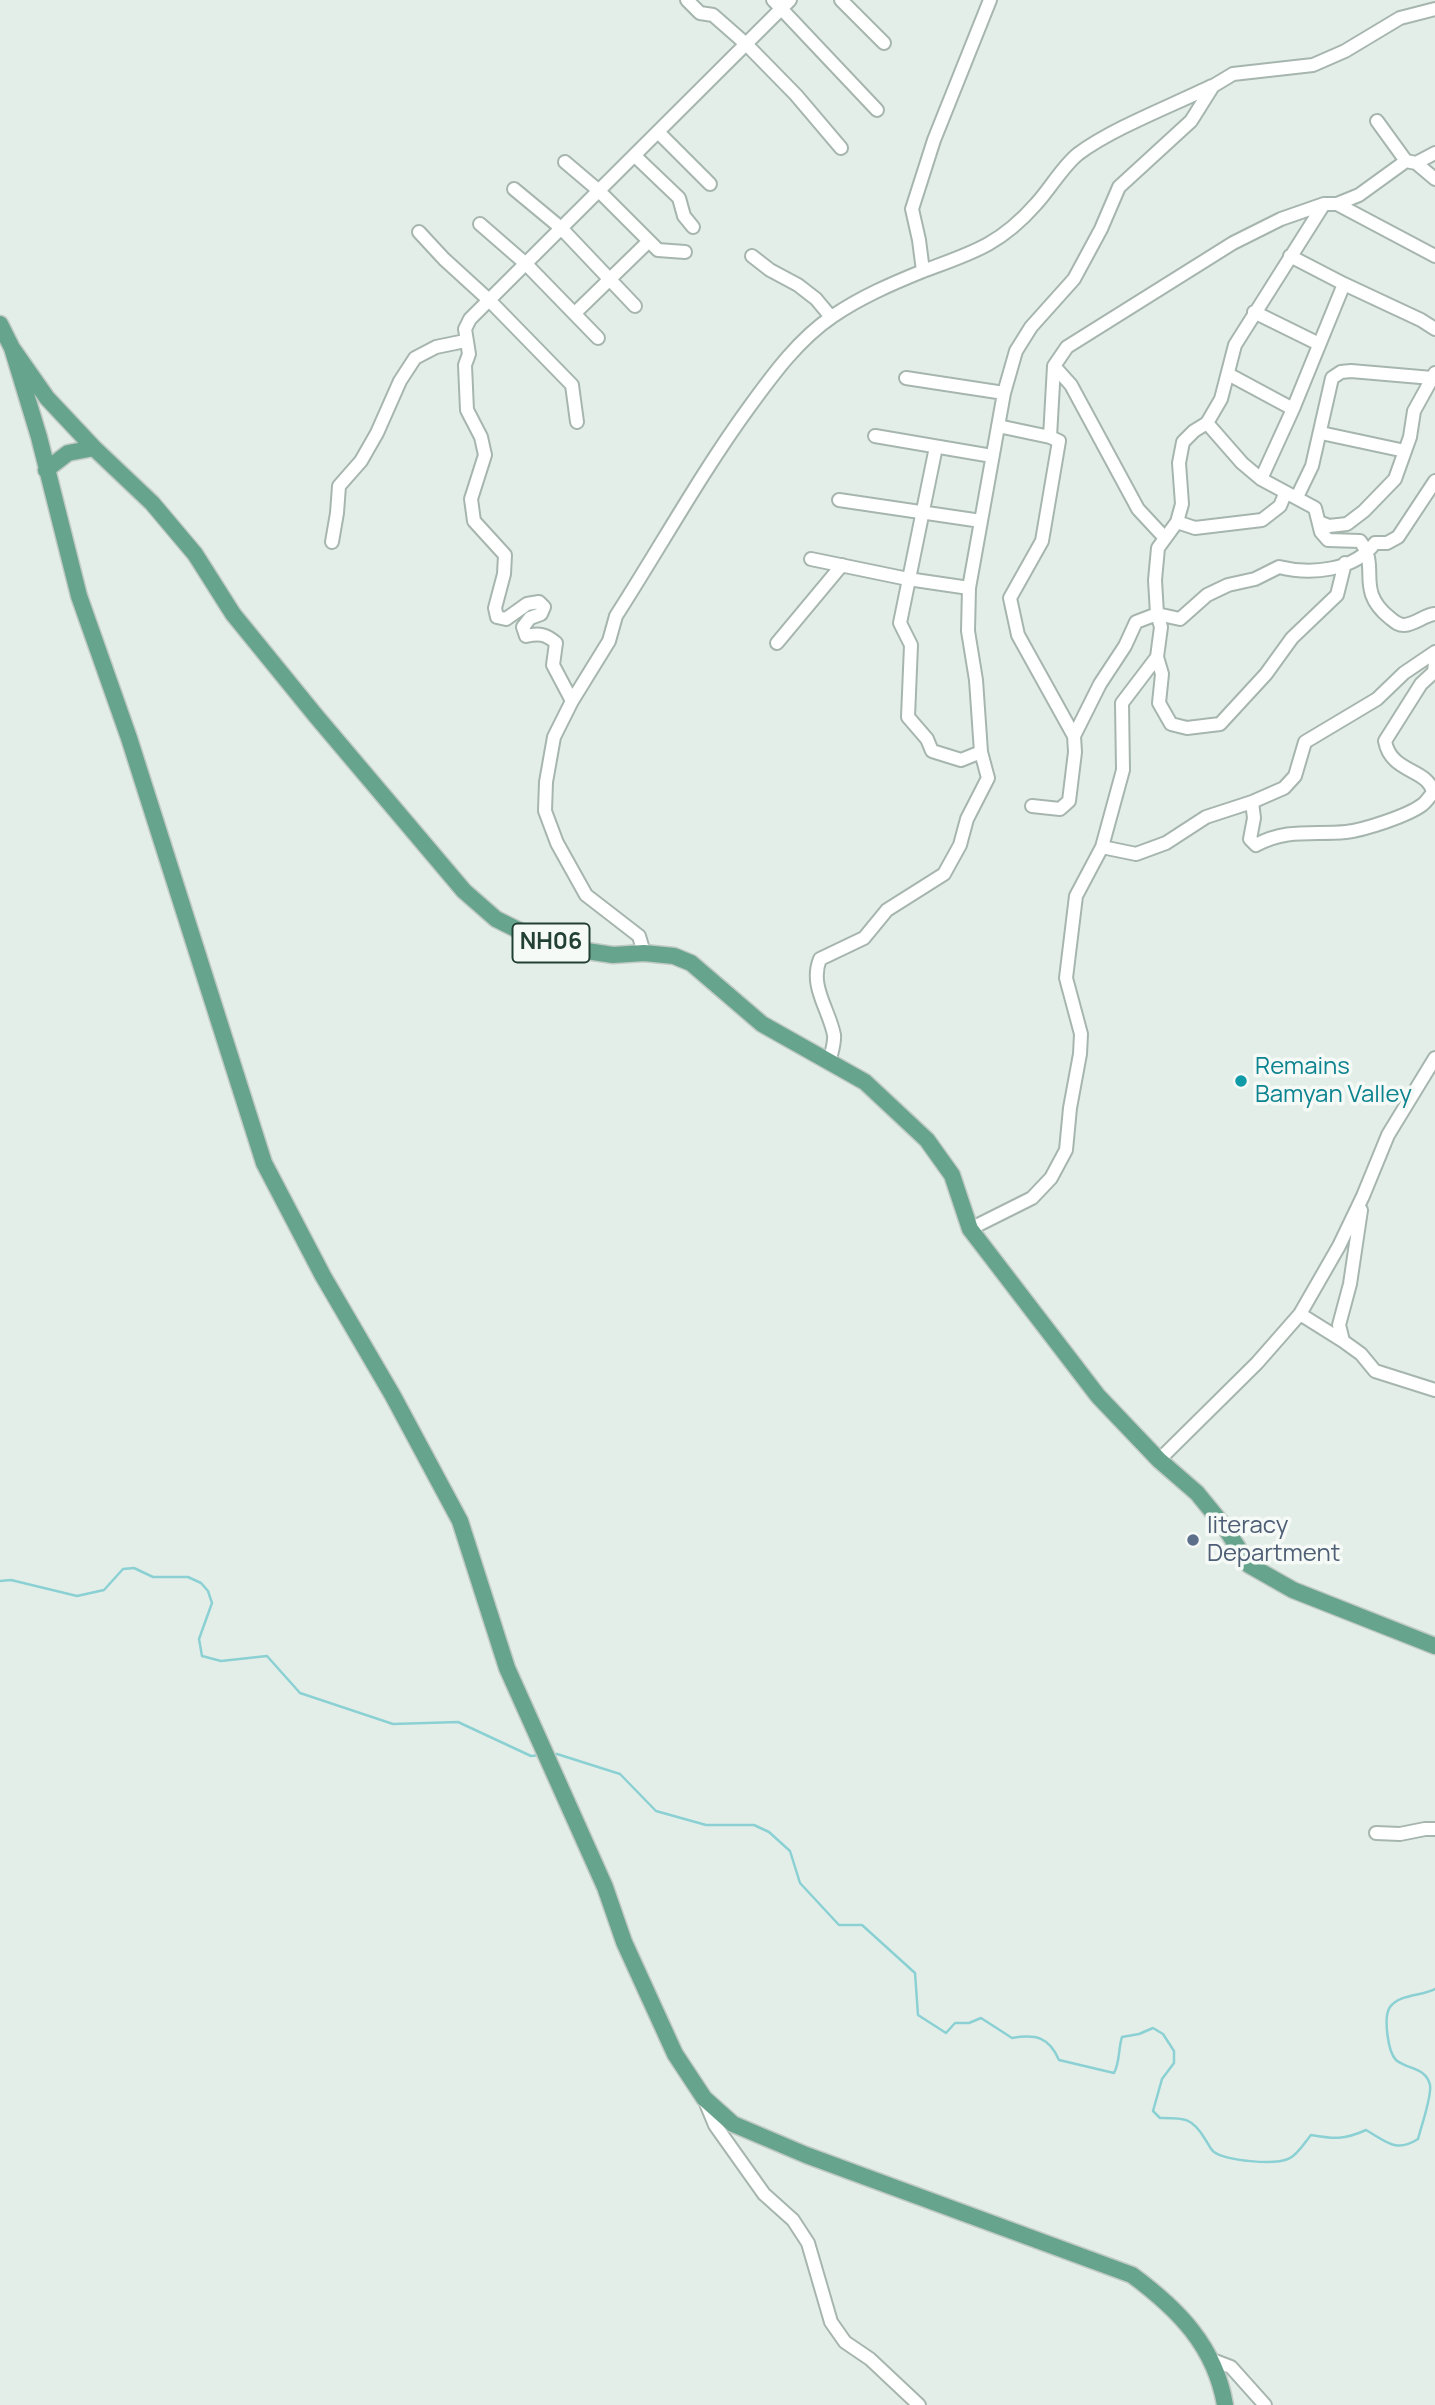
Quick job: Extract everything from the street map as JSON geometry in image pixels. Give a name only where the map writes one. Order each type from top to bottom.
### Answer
[{"type":"main road","name":"NH06","points":[[0,324],[12,348],[47,398],[93,448],[152,503],[195,554],[241,624],[464,891],[496,919],[540,941],[613,955],[644,953],[674,956],[691,963],[762,1024],[865,1082],[927,1140],[952,1175],[970,1230],[1098,1396],[1158,1460],[1197,1493],[1224,1526],[1249,1565],[1293,1590],[1435,1646]]},
{"type":"main road","points":[[12,348],[39,437],[79,596],[144,783],[264,1163],[323,1276],[393,1396],[460,1521],[507,1668],[605,1887],[624,1942],[675,2054],[704,2098],[733,2124],[766,2139],[1132,2275],[1163,2298],[1178,2314],[1210,2359],[1224,2405]]},
{"type":"main road","points":[[39,437],[47,398]]},
{"type":"main road","points":[[46,470],[68,453],[93,448]]},
{"type":"street","points":[[687,0],[700,13],[713,15],[746,44],[796,95],[841,148]]},
{"type":"street","points":[[841,0],[884,43]]},
{"type":"street","points":[[923,271],[912,209],[934,140],[990,0]]},
{"type":"street","points":[[572,701],[552,665],[556,643],[549,636],[539,633],[526,636],[523,627],[530,618],[541,614],[544,607],[539,601],[527,604],[506,619],[497,617],[495,608],[506,564],[505,555],[474,522],[471,499],[485,455],[481,437],[467,410],[465,365],[469,354],[465,329],[470,319],[598,190],[659,133],[782,3],[877,110]]},
{"type":"street","points":[[644,953],[639,936],[586,895],[557,843],[545,811],[545,782],[554,737],[572,701],[609,641],[615,616],[717,451],[778,368],[803,341],[831,317],[877,289],[979,251],[1007,233],[1028,214],[1075,156],[1100,140],[1233,74],[1313,65],[1345,51],[1400,18],[1435,9]]},
{"type":"street","points":[[829,1063],[834,1037],[819,993],[815,971],[820,959],[863,938],[887,909],[944,874],[960,845],[967,819],[988,778],[981,752],[976,680],[968,631],[969,588],[1004,393],[1016,351],[1031,327],[1074,279],[1101,229],[1119,187],[1191,121],[1213,86]]},
{"type":"street","points":[[1377,121],[1411,162],[1435,179]]},
{"type":"street","points":[[659,133],[710,184]]},
{"type":"street","points":[[1049,437],[1054,366],[1067,347],[1233,243],[1281,219],[1359,195],[1411,162],[1435,153]]},
{"type":"street","points":[[635,156],[679,198],[684,216],[693,227]]},
{"type":"street","points":[[565,162],[598,190],[658,250],[685,252]]},
{"type":"street","points":[[514,188],[561,228],[635,306]]},
{"type":"street","points":[[1331,204],[1290,256],[1235,345],[1221,399],[1208,423],[1194,431],[1184,442],[1179,463],[1182,504],[1177,522],[1158,548],[1157,559],[1157,614],[1161,627],[1157,657],[1161,674],[1159,703],[1171,724],[1187,728],[1220,724],[1266,674],[1292,639],[1337,595],[1345,563]]},
{"type":"street","points":[[1331,204],[1435,256]]},
{"type":"street","points":[[480,225],[526,264],[598,338]]},
{"type":"street","points":[[419,232],[572,385],[577,422]]},
{"type":"street","points":[[575,313],[649,241]]},
{"type":"street","points":[[752,256],[770,270],[798,285],[816,299],[831,317]]},
{"type":"street","points":[[1290,256],[1435,329]]},
{"type":"street","points":[[1261,479],[1344,284]]},
{"type":"street","points":[[1254,312],[1319,344]]},
{"type":"street","points":[[332,542],[339,486],[361,461],[377,433],[400,381],[415,358],[436,347],[465,341]]},
{"type":"street","points":[[1054,366],[1071,385],[1138,509],[1164,537]]},
{"type":"street","points":[[1177,522],[1195,528],[1262,520],[1280,506],[1312,466],[1332,378],[1341,372],[1434,376],[1414,411],[1410,437],[1395,479],[1364,511],[1347,524],[1329,526],[1319,522]]},
{"type":"street","points":[[1228,374],[1293,409]]},
{"type":"street","points":[[906,378],[1004,393]]},
{"type":"street","points":[[1208,423],[1242,463],[1261,479],[1315,508],[1321,532],[1328,540],[1360,541],[1368,552],[1372,598],[1397,624],[1406,625],[1435,614]]},
{"type":"street","points":[[998,426],[1049,437],[1059,442],[1042,541],[1010,598],[1018,635],[1074,736],[1075,752],[1069,801],[1060,809],[1032,806]]},
{"type":"street","points":[[1321,433],[1405,451]]},
{"type":"street","points":[[875,436],[992,456]]},
{"type":"street","points":[[936,447],[900,623],[911,645],[908,717],[927,739],[932,751],[961,760],[981,752]]},
{"type":"street","points":[[1074,736],[1136,622],[1157,614],[1180,619],[1207,595],[1228,585],[1255,579],[1279,567],[1320,572],[1360,559],[1375,543],[1387,543],[1398,537],[1435,481]]},
{"type":"street","points":[[839,500],[981,521]]},
{"type":"street","points":[[811,559],[908,579],[969,588]]},
{"type":"street","points":[[777,643],[842,565]]},
{"type":"street","points":[[1102,847],[1136,855],[1166,843],[1206,817],[1284,788],[1295,776],[1305,742],[1377,699],[1404,673],[1435,652]]},
{"type":"street","points":[[970,1230],[1032,1198],[1051,1178],[1066,1150],[1081,1034],[1066,978],[1076,896],[1102,847],[1123,770],[1122,703],[1157,657]]},
{"type":"street","points":[[1252,802],[1254,818],[1250,839],[1256,845],[1273,835],[1310,831],[1347,832],[1400,817],[1423,805],[1433,793],[1432,786],[1396,762],[1387,751],[1385,741],[1421,684],[1434,672],[1435,663]]},
{"type":"street","points":[[1158,1460],[1257,1363],[1300,1314],[1339,1245],[1388,1135],[1435,1058]]},
{"type":"street","points":[[1343,1341],[1339,1325],[1350,1284],[1363,1196]]},
{"type":"street","points":[[1300,1314],[1361,1354],[1375,1371],[1435,1391]]},
{"type":"street","points":[[1376,1833],[1400,1834],[1435,1829]]},
{"type":"street","points":[[704,2098],[715,2125],[741,2163],[764,2194],[793,2220],[808,2243],[831,2322],[845,2342],[870,2359],[919,2405]]},
{"type":"street","points":[[1210,2359],[1231,2367],[1265,2405]]},
{"type":"waterway","points":[[0,1581],[11,1580],[77,1596],[104,1590],[123,1569],[134,1568],[153,1577],[188,1577],[201,1583],[208,1591],[212,1603],[199,1639],[202,1656],[221,1661],[267,1656],[300,1693],[393,1724],[458,1722],[531,1756],[541,1755]]},
{"type":"waterway","points":[[551,1754],[620,1774],[656,1811],[706,1825],[754,1825],[769,1832],[790,1851],[800,1883],[839,1925],[862,1925],[915,1973],[918,2015],[946,2033],[955,2023],[969,2023],[981,2018],[1012,2038],[1041,2039],[1051,2046],[1059,2060],[1114,2073],[1122,2037],[1153,2028],[1163,2034],[1174,2051],[1174,2063],[1162,2079],[1153,2111],[1160,2118],[1187,2120],[1196,2126],[1213,2151],[1229,2158],[1281,2161],[1298,2152],[1311,2135],[1339,2138],[1366,2130],[1397,2145],[1418,2139],[1428,2104],[1430,2085],[1425,2075],[1393,2056],[1387,2034],[1387,2018],[1394,2003],[1405,1997],[1435,1989]]},
{"type":"place","name":"Remains Bamyan Valley","points":[[1241,1081]]},
{"type":"place","name":"literacy Department","points":[[1193,1540]]}]
